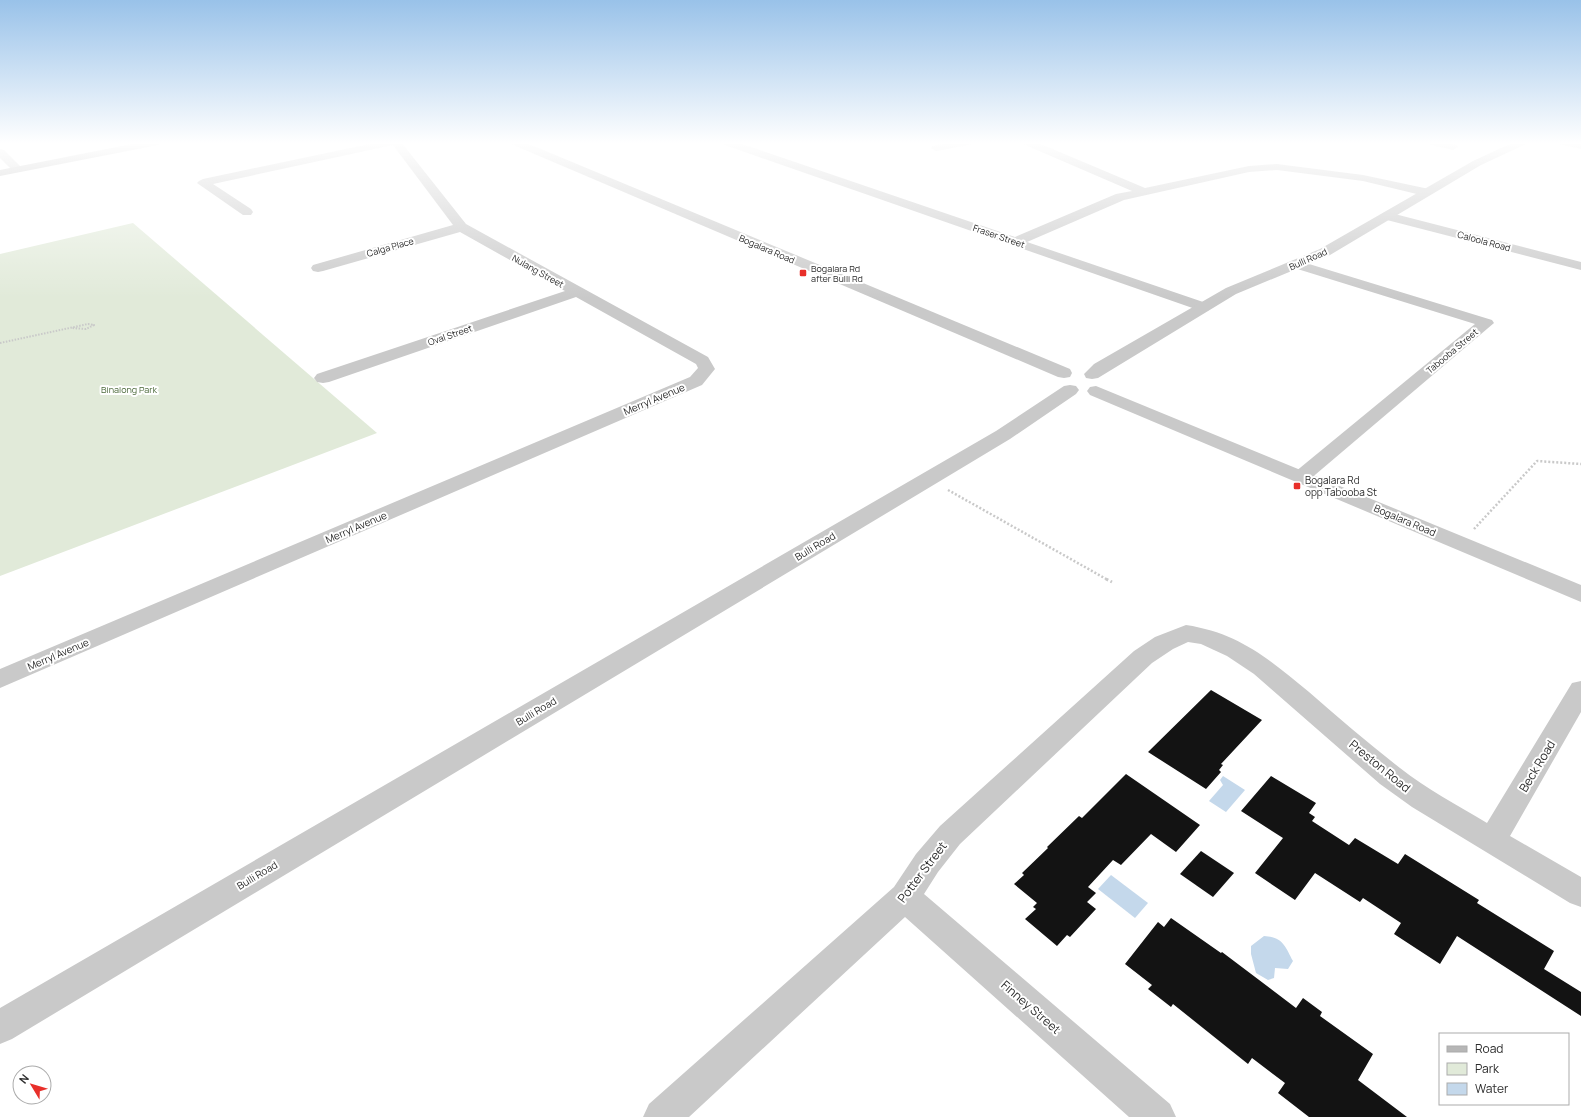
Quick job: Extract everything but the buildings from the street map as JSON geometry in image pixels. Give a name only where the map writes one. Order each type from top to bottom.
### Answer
[{"type":"street","points":[[220,194],[247,212]]},
{"type":"street","name":"Nulang Street","points":[[436,194],[461,227],[702,361],[707,369]]},
{"type":"street","name":"Bogalara Road","points":[[635,194],[1067,382],[1079,392],[1094,382],[1302,476],[1581,594]]},
{"type":"street","name":"Fraser Street","points":[[877,194],[1204,307]]},
{"type":"street","points":[[1015,242],[1120,197],[1131,194]]},
{"type":"street","name":"Bulli Road","points":[[1094,382],[1100,368],[1204,307],[1240,287],[1325,252],[1422,194]]},
{"type":"street","name":"Caloola Road","points":[[1387,216],[1580,265]]},
{"type":"street","name":"Calga Place","points":[[318,268],[461,227]]},
{"type":"street","name":"Tabooba Street","points":[[1296,264],[1486,323],[1302,476]]},
{"type":"street","name":"Oval Street","points":[[324,378],[576,292]]},
{"type":"street","name":"Merryl Avenue","points":[[0,679],[696,381],[707,369]]},
{"type":"street","name":"Bulli Road","points":[[0,1027],[1003,435],[1067,382]]},
{"type":"street","name":"Preston Road","points":[[1186,633],[1206,636],[1236,650],[1263,668],[1390,776],[1422,799],[1581,893]]},
{"type":"street","name":"Potter Street","points":[[662,1117],[905,897],[927,863],[950,835],[1143,657],[1164,642],[1186,633]]},
{"type":"street","name":"Beck Road","points":[[1492,841],[1581,690]]},
{"type":"street","name":"Finney Street","points":[[905,897],[1157,1117]]},
{"type":"path","points":[[0,344],[88,324],[94,325],[86,329],[71,328]]},
{"type":"path","points":[[1472,532],[1537,461],[1581,464]]},
{"type":"path","points":[[948,490],[1112,582]]},
{"type":"green space","name":"Binalong Park","points":[[133,223],[377,433],[0,576],[0,254]]},
{"type":"water","points":[[1223,776],[1245,790],[1226,812],[1209,801],[1223,785],[1220,780]]},
{"type":"water","points":[[1111,875],[1148,903],[1135,918],[1098,889]]},
{"type":"water","points":[[1264,936],[1275,938],[1283,943],[1293,961],[1288,969],[1275,968],[1274,978],[1268,980],[1256,973],[1251,954],[1251,946]]},
{"type":"place","name":"Bogalara Rd after Bulli Rd","points":[[803,273]]},
{"type":"place","name":"Bogalara Rd opp Tabooba St","points":[[1297,486]]}]
